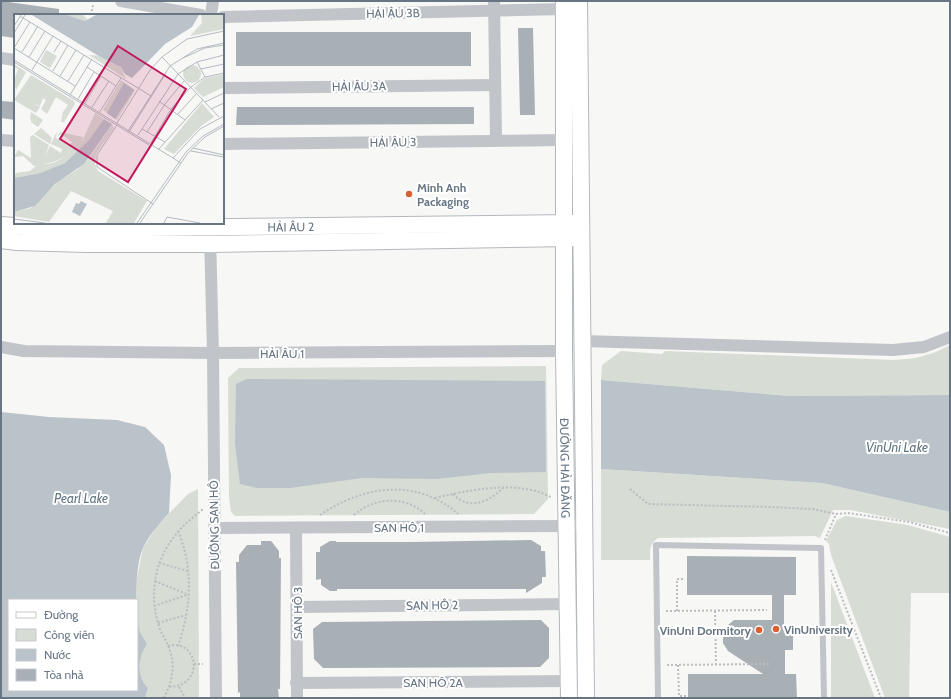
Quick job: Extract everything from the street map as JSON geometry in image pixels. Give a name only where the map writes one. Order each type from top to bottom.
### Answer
[{"type":"street","points":[[121,1],[195,14]]},
{"type":"street","points":[[211,14],[213,1]]},
{"type":"street","name":"ĐƯỜNG HẢI ĐĂNG","points":[[579,1],[586,698]]},
{"type":"street","name":"ĐƯỜNG HẢI ĐĂNG","points":[[564,5],[564,351],[569,698]]},
{"type":"street","name":"HẢI ÂU 3B","points":[[224,16],[494,6],[564,5]]},
{"type":"street","points":[[494,6],[496,140]]},
{"type":"street","points":[[1,58],[14,60]]},
{"type":"street","name":"HẢI ÂU 3A","points":[[224,88],[495,85]]},
{"type":"street","points":[[1,140],[14,142]]},
{"type":"street","name":"HẢI ÂU 3","points":[[224,144],[564,140]]},
{"type":"street","name":"HẢI ÂU 2","points":[[1,225],[59,229],[210,226],[564,231]]},
{"type":"street","name":"ĐƯỜNG SAN HÔ","points":[[210,226],[213,353],[216,698]]},
{"type":"street","points":[[564,231],[581,230]]},
{"type":"street","name":"HẢI ÂU 2","points":[[1,240],[17,242],[86,244],[210,244],[564,231]]},
{"type":"street","points":[[582,341],[893,350],[924,347],[950,337]]},
{"type":"street","name":"HẢI ÂU 1","points":[[1,347],[24,351],[213,353],[564,351]]},
{"type":"street","name":"SAN HÔ 1","points":[[214,528],[585,526]]},
{"type":"street","name":"SAN HÔ 3","points":[[296,528],[296,698]]},
{"type":"street","name":"SAN HÔ 2","points":[[297,606],[567,604]]},
{"type":"street","name":"SAN HÔ 2A","points":[[296,683],[569,681]]},
{"type":"lane","points":[[658,698],[656,545],[821,548],[824,698]]},
{"type":"path","points":[[91,14],[93,5]]},
{"type":"path","points":[[434,498],[508,486],[547,494],[555,499]]},
{"type":"path","points":[[453,494],[469,504],[478,503],[492,498],[504,487]]},
{"type":"path","points":[[630,489],[648,504],[770,506],[812,509],[836,514],[848,513],[909,522],[950,533]]},
{"type":"path","points":[[318,516],[350,498],[371,491],[394,490],[411,491],[434,498],[462,518]]},
{"type":"path","points":[[350,518],[370,504],[393,501],[403,502],[414,506],[429,518]]},
{"type":"path","points":[[164,698],[172,677],[173,668],[168,646],[158,623],[154,606],[155,581],[159,563],[164,551],[178,531],[203,509]]},
{"type":"path","points":[[821,548],[836,514]]},
{"type":"path","points":[[178,531],[183,543],[188,571],[186,616],[178,646]]},
{"type":"path","points":[[159,563],[188,571]]},
{"type":"path","points":[[821,566],[830,566],[881,698]]},
{"type":"path","points":[[677,611],[677,579],[684,579]]},
{"type":"path","points":[[155,581],[188,595]]},
{"type":"path","points":[[154,606],[188,595]]},
{"type":"path","points":[[657,612],[767,610]]},
{"type":"path","points":[[715,611],[716,665]]},
{"type":"path","points":[[158,623],[186,616]]},
{"type":"path","points":[[168,646],[178,646],[184,648],[193,658],[194,664],[193,672],[189,678],[179,686],[169,687]]},
{"type":"path","points":[[194,664],[203,664]]},
{"type":"path","points":[[658,665],[769,664]]},
{"type":"path","points":[[678,665],[679,696],[686,696]]},
{"type":"path","points":[[179,686],[185,698]]},
{"type":"green space","points":[[950,345],[950,395],[789,396],[601,380],[602,365],[621,351],[662,354],[665,351],[894,360],[916,358],[936,352]]},
{"type":"green space","points":[[546,366],[548,499],[534,514],[235,516],[231,512],[229,497],[228,378],[239,368]]},
{"type":"green space","points":[[601,469],[822,483],[950,512],[950,529],[850,510],[833,510],[820,538],[815,536],[658,538],[655,540],[650,550],[650,560],[601,560]]},
{"type":"green space","points":[[198,489],[199,698],[145,698],[148,688],[144,683],[140,672],[140,661],[147,644],[140,632],[138,624],[138,599],[136,599],[136,582],[143,548],[157,526],[188,494]]},
{"type":"green space","points":[[846,516],[908,525],[950,537],[950,593],[911,593],[909,698],[885,698],[831,555],[829,544],[826,541],[837,520]]},
{"type":"green space","points":[[831,582],[875,698],[831,698]]},
{"type":"water","points":[[247,379],[545,381],[546,472],[490,473],[437,479],[362,478],[290,488],[257,488],[240,484],[235,444],[236,384]]},
{"type":"water","name":"VinUni Lake","points":[[601,380],[789,396],[950,395],[950,512],[822,483],[601,469]]},
{"type":"water","name":"Pearl Lake","points":[[1,412],[49,417],[117,420],[145,427],[164,445],[171,475],[169,513],[151,534],[143,548],[138,566],[136,599],[8,599],[8,691],[138,691],[138,624],[140,632],[147,644],[140,661],[140,672],[144,683],[148,688],[145,698],[1,698]]},
{"type":"building","points":[[1,1],[59,9],[59,14],[14,14],[14,38],[1,36]]},
{"type":"building","points":[[518,28],[533,28],[535,115],[520,115]]},
{"type":"building","points":[[236,32],[471,32],[471,66],[236,66]]},
{"type":"building","points":[[1,101],[14,102],[14,120],[1,118]]},
{"type":"building","points":[[237,107],[474,107],[474,124],[236,125]]},
{"type":"building","points":[[531,540],[541,546],[541,551],[545,551],[546,577],[542,577],[542,583],[526,593],[526,589],[337,589],[337,591],[330,591],[321,585],[321,579],[316,580],[316,552],[320,552],[320,547],[330,541],[411,542]]},
{"type":"building","points":[[261,541],[271,541],[279,551],[279,558],[281,558],[279,698],[240,698],[240,692],[238,693],[236,562],[239,562],[239,555],[247,545],[261,545]]},
{"type":"building","name":"VinUni Dormitory","points":[[687,556],[796,557],[796,595],[784,595],[784,627],[793,627],[793,650],[785,650],[785,674],[796,674],[797,698],[688,698],[688,674],[763,674],[728,651],[723,643],[723,634],[728,625],[734,620],[772,620],[772,595],[687,595]]},
{"type":"building","points":[[541,620],[549,628],[549,658],[540,667],[323,668],[314,659],[313,629],[322,622]]},
{"type":"place","name":"Minh Anh Packaging","points":[[409,194]]},
{"type":"place","name":"VinUniversity","points":[[776,629]]},
{"type":"place","name":"VinUni Dormitory","points":[[759,630]]}]
